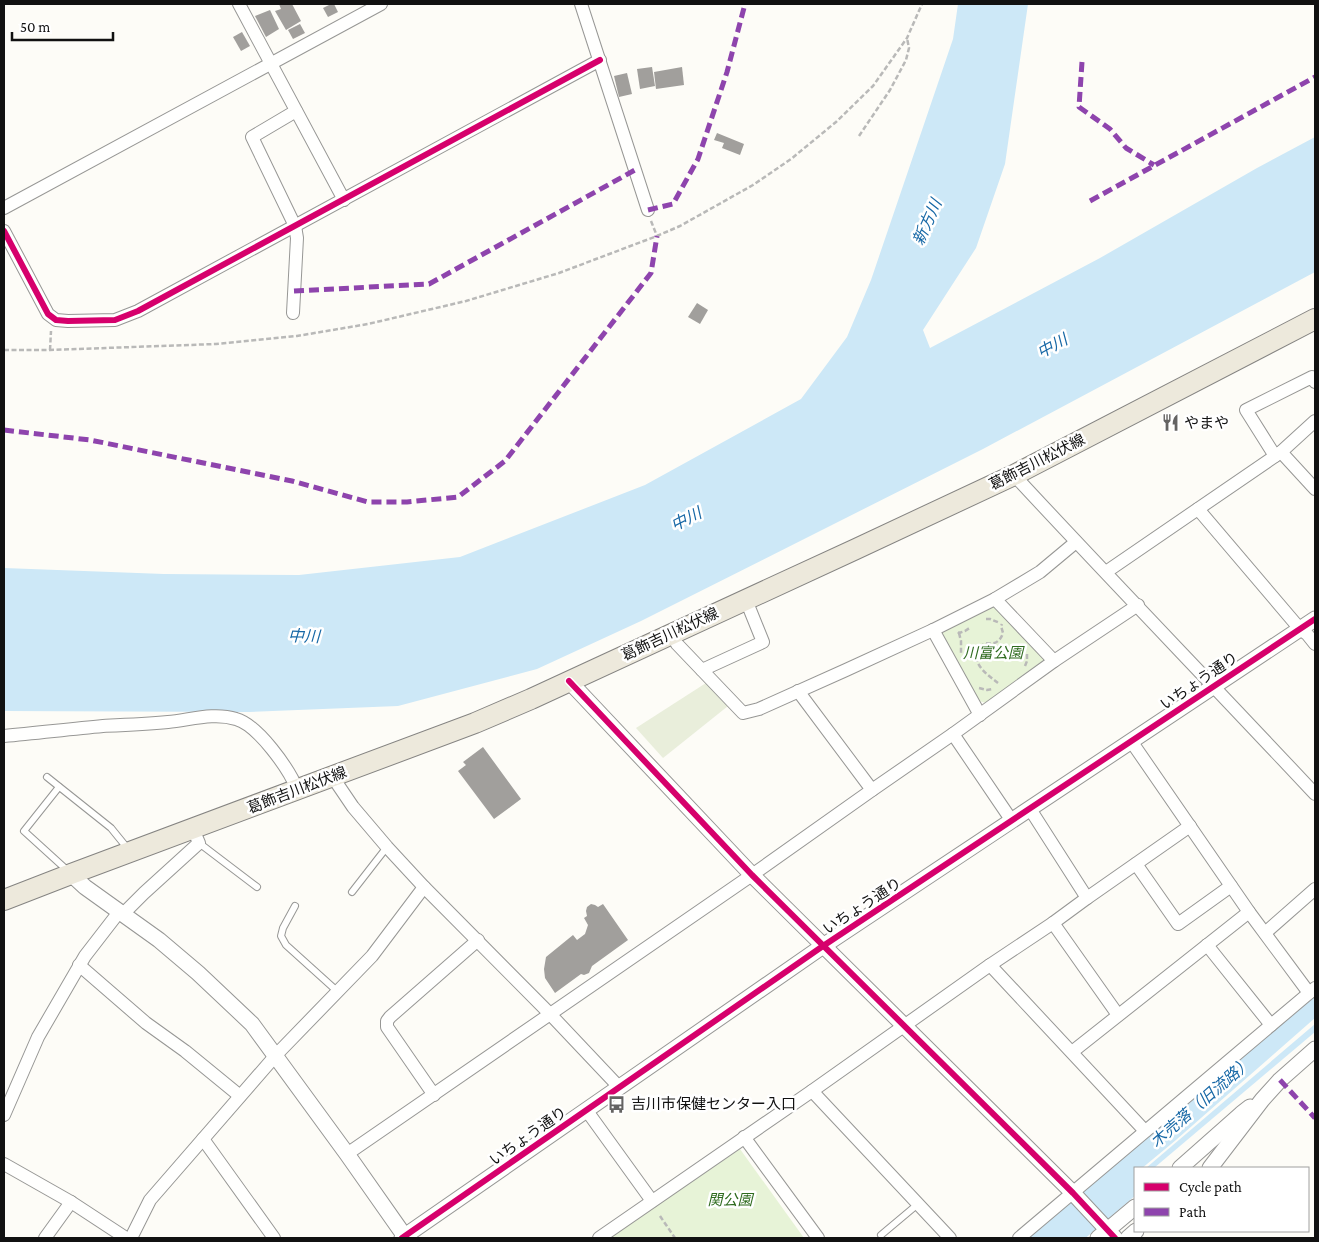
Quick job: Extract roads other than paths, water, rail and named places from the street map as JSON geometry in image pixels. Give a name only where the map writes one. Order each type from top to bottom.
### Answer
[{"type":"main road","name":"葛飾吉川松伏線","points":[[4,900],[131,851],[196,836],[297,789],[475,723],[569,682],[1014,474],[1315,319]]},
{"type":"street","points":[[239,4],[344,200]]},
{"type":"street","points":[[4,208],[381,4]]},
{"type":"street","points":[[581,4],[649,215]]},
{"type":"street","points":[[4,231],[48,314],[56,320],[115,320],[138,311],[600,60]]},
{"type":"street","points":[[293,312],[296,226],[252,136],[296,111]]},
{"type":"street","points":[[1315,382],[1312,377],[1246,410],[1278,454],[1315,489]]},
{"type":"street","points":[[1106,572],[1278,454],[1315,421]]},
{"type":"street","points":[[1014,474],[1315,794]]},
{"type":"street","points":[[1198,509],[1300,629],[1315,644]]},
{"type":"street","points":[[672,633],[677,644],[743,714],[798,692],[933,630],[995,598],[1040,572],[1076,542]]},
{"type":"street","points":[[995,598],[1054,661]]},
{"type":"street","points":[[702,670],[763,642],[746,600]]},
{"type":"street","points":[[348,1154],[752,875],[1054,661],[1138,605]]},
{"type":"street","name":"いちょう通り","points":[[404,1238],[823,946],[1315,619]]},
{"type":"street","points":[[933,630],[980,715]]},
{"type":"street","points":[[569,682],[752,875],[1076,1196],[1106,1233],[1134,1207]]},
{"type":"street","points":[[798,692],[872,790]]},
{"type":"street","points":[[4,736],[103,726],[170,722],[212,716],[237,719],[254,728],[292,776],[297,789]]},
{"type":"street","points":[[953,734],[1012,821]]},
{"type":"street","points":[[1019,1238],[1076,1196],[1145,1132],[1312,991],[1248,912],[1131,742]]},
{"type":"street","points":[[332,776],[353,808],[387,847],[620,1088]]},
{"type":"street","points":[[1030,809],[1087,898]]},
{"type":"street","points":[[599,1238],[1190,826]]},
{"type":"street","points":[[4,1115],[38,1037],[85,956],[121,913],[144,893],[196,836]]},
{"type":"street","points":[[1136,864],[1178,924],[1231,886]]},
{"type":"street","points":[[71,874],[85,887],[159,940],[198,973],[252,1024],[348,1154],[404,1238]]},
{"type":"street","points":[[131,1238],[150,1200],[276,1055],[372,956],[424,887]]},
{"type":"street","points":[[1264,933],[1315,889]]},
{"type":"street","points":[[1072,1052],[1248,912]]},
{"type":"street","points":[[1053,923],[1118,1016]]},
{"type":"street","points":[[434,1095],[387,1027],[387,1021],[478,940]]},
{"type":"street","points":[[1207,945],[1271,1025]]},
{"type":"street","points":[[79,965],[146,1023],[240,1096]]},
{"type":"street","points":[[990,965],[1145,1132]]},
{"type":"street","points":[[1211,1167],[1262,1100],[1280,1080],[1315,1049]]},
{"type":"street","points":[[812,1091],[950,1238]]},
{"type":"street","points":[[1181,1167],[1241,1114],[1262,1100]]},
{"type":"street","points":[[586,1111],[652,1202]]},
{"type":"street","points":[[744,1137],[818,1238]]},
{"type":"street","points":[[204,1139],[274,1238]]},
{"type":"street","points":[[4,1164],[71,1202],[126,1238]]},
{"type":"street","points":[[45,1238],[71,1202]]},
{"type":"lane","points":[[47,777],[111,828],[131,851]]},
{"type":"lane","points":[[59,787],[24,831],[71,874]]},
{"type":"lane","points":[[196,836],[257,887]]},
{"type":"lane","points":[[352,892],[387,847]]},
{"type":"lane","points":[[295,906],[283,928],[282,936],[286,945],[337,992]]},
{"type":"lane","points":[[881,1235],[918,1204]]},
{"type":"water","points":[[958,4],[1028,4],[1005,164],[976,248],[923,330],[930,348],[1100,258],[1315,137],[1315,272],[983,449],[641,621],[537,669],[398,706],[249,712],[4,711],[4,568],[164,574],[299,575],[460,557],[645,485],[801,399],[847,337],[871,280],[953,39]]},
{"type":"water","points":[[1315,1024],[1315,1032],[1155,1167],[1147,1167]]},
{"type":"waterway","name":"木売落（旧流路）","points":[[1039,1238],[1168,1131],[1315,1002]]},
{"type":"waterway","points":[[1067,1238],[1134,1181]]},
{"type":"place","name":"やまや","points":[[1170,423]]},
{"type":"place","name":"吉川市保健センター入口","points":[[617,1104]]},
{"type":"water label","name":"新方川","points":[[927,222]]},
{"type":"water label","name":"中川","points":[[1052,346]]},
{"type":"water label","name":"中川","points":[[686,519]]},
{"type":"water label","name":"中川","points":[[304,636]]},
{"type":"park label","name":"川富公園","points":[[993,653]]},
{"type":"park label","name":"関公園","points":[[730,1200]]}]
